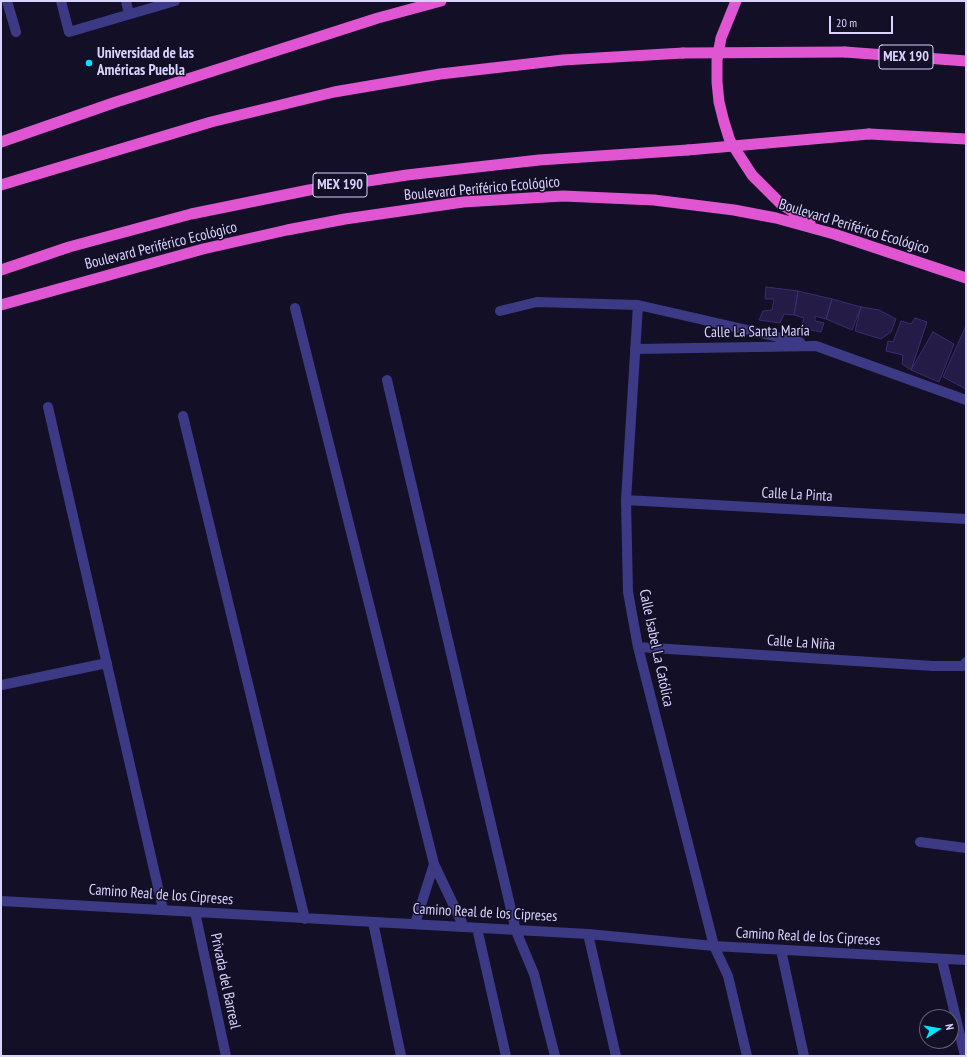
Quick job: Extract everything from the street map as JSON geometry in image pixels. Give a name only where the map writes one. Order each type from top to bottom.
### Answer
[{"type":"highway","points":[[1,142],[116,102],[378,18],[441,1]]},
{"type":"highway","points":[[736,1],[721,38],[717,60],[716,82],[719,102],[730,141],[748,170],[766,190],[798,216],[834,234]]},
{"type":"highway","name":"MEX 190","points":[[1,185],[211,122],[334,92],[440,74],[555,61],[683,53],[845,52],[966,61]]},
{"type":"highway","name":"Boulevard Periférico Ecológico","points":[[1,270],[69,247],[191,214],[309,190],[408,175],[539,160],[688,150],[869,134],[966,139]]},
{"type":"highway","name":"Boulevard Periférico Ecológico","points":[[1,305],[180,255],[287,230],[404,210],[463,202],[563,196],[654,200],[734,210],[834,234],[966,278]]},
{"type":"street","points":[[7,1],[16,32]]},
{"type":"street","points":[[60,1],[69,32],[175,1]]},
{"type":"street","points":[[126,1],[130,14]]},
{"type":"street","points":[[500,310],[537,302],[638,305],[816,346]]},
{"type":"street","name":"Calle Isabel La Católica","points":[[638,305],[626,500],[628,592],[638,648],[714,946],[728,976],[747,1056]]},
{"type":"street","points":[[295,308],[434,864],[464,927]]},
{"type":"street","name":"Calle La Santa María","points":[[635,349],[816,346],[966,400]]},
{"type":"street","points":[[387,380],[516,931],[534,974],[554,1056]]},
{"type":"street","points":[[48,407],[163,909]]},
{"type":"street","points":[[183,416],[305,919]]},
{"type":"street","name":"Calle La Pinta","points":[[626,500],[966,519]]},
{"type":"street","name":"Calle La Niña","points":[[638,648],[933,666],[965,664]]},
{"type":"street","points":[[2,686],[107,663]]},
{"type":"street","points":[[920,842],[966,848]]},
{"type":"street","points":[[415,924],[434,864]]},
{"type":"street","name":"Camino Real de los Cipreses","points":[[1,901],[588,934],[714,946],[942,960],[966,960]]},
{"type":"street","name":"Privada del Barreal","points":[[195,912],[226,1056]]},
{"type":"street","points":[[373,922],[401,1056]]},
{"type":"street","points":[[477,928],[506,1056]]},
{"type":"street","points":[[588,934],[616,1056]]},
{"type":"street","points":[[781,950],[804,1056]]},
{"type":"street","points":[[942,960],[966,1056]]},
{"type":"building","points":[[766,287],[798,291],[794,315],[784,314],[780,323],[759,320],[763,311],[772,310],[774,299],[765,299]]},
{"type":"building","points":[[798,291],[832,299],[826,319],[815,316],[815,321],[824,323],[821,332],[801,328],[804,318],[794,315]]},
{"type":"building","points":[[832,299],[861,307],[852,330],[826,319]]},
{"type":"building","points":[[861,307],[879,310],[896,319],[891,332],[881,339],[855,331]]},
{"type":"building","points":[[915,318],[927,322],[911,370],[902,364],[903,355],[886,351],[888,341],[893,342],[901,321],[911,324]]},
{"type":"building","points":[[965,328],[966,329],[966,389],[943,377]]},
{"type":"building","points":[[933,332],[954,344],[939,382],[911,370]]},
{"type":"place","name":"Universidad de las Américas Puebla","points":[[89,63]]}]
